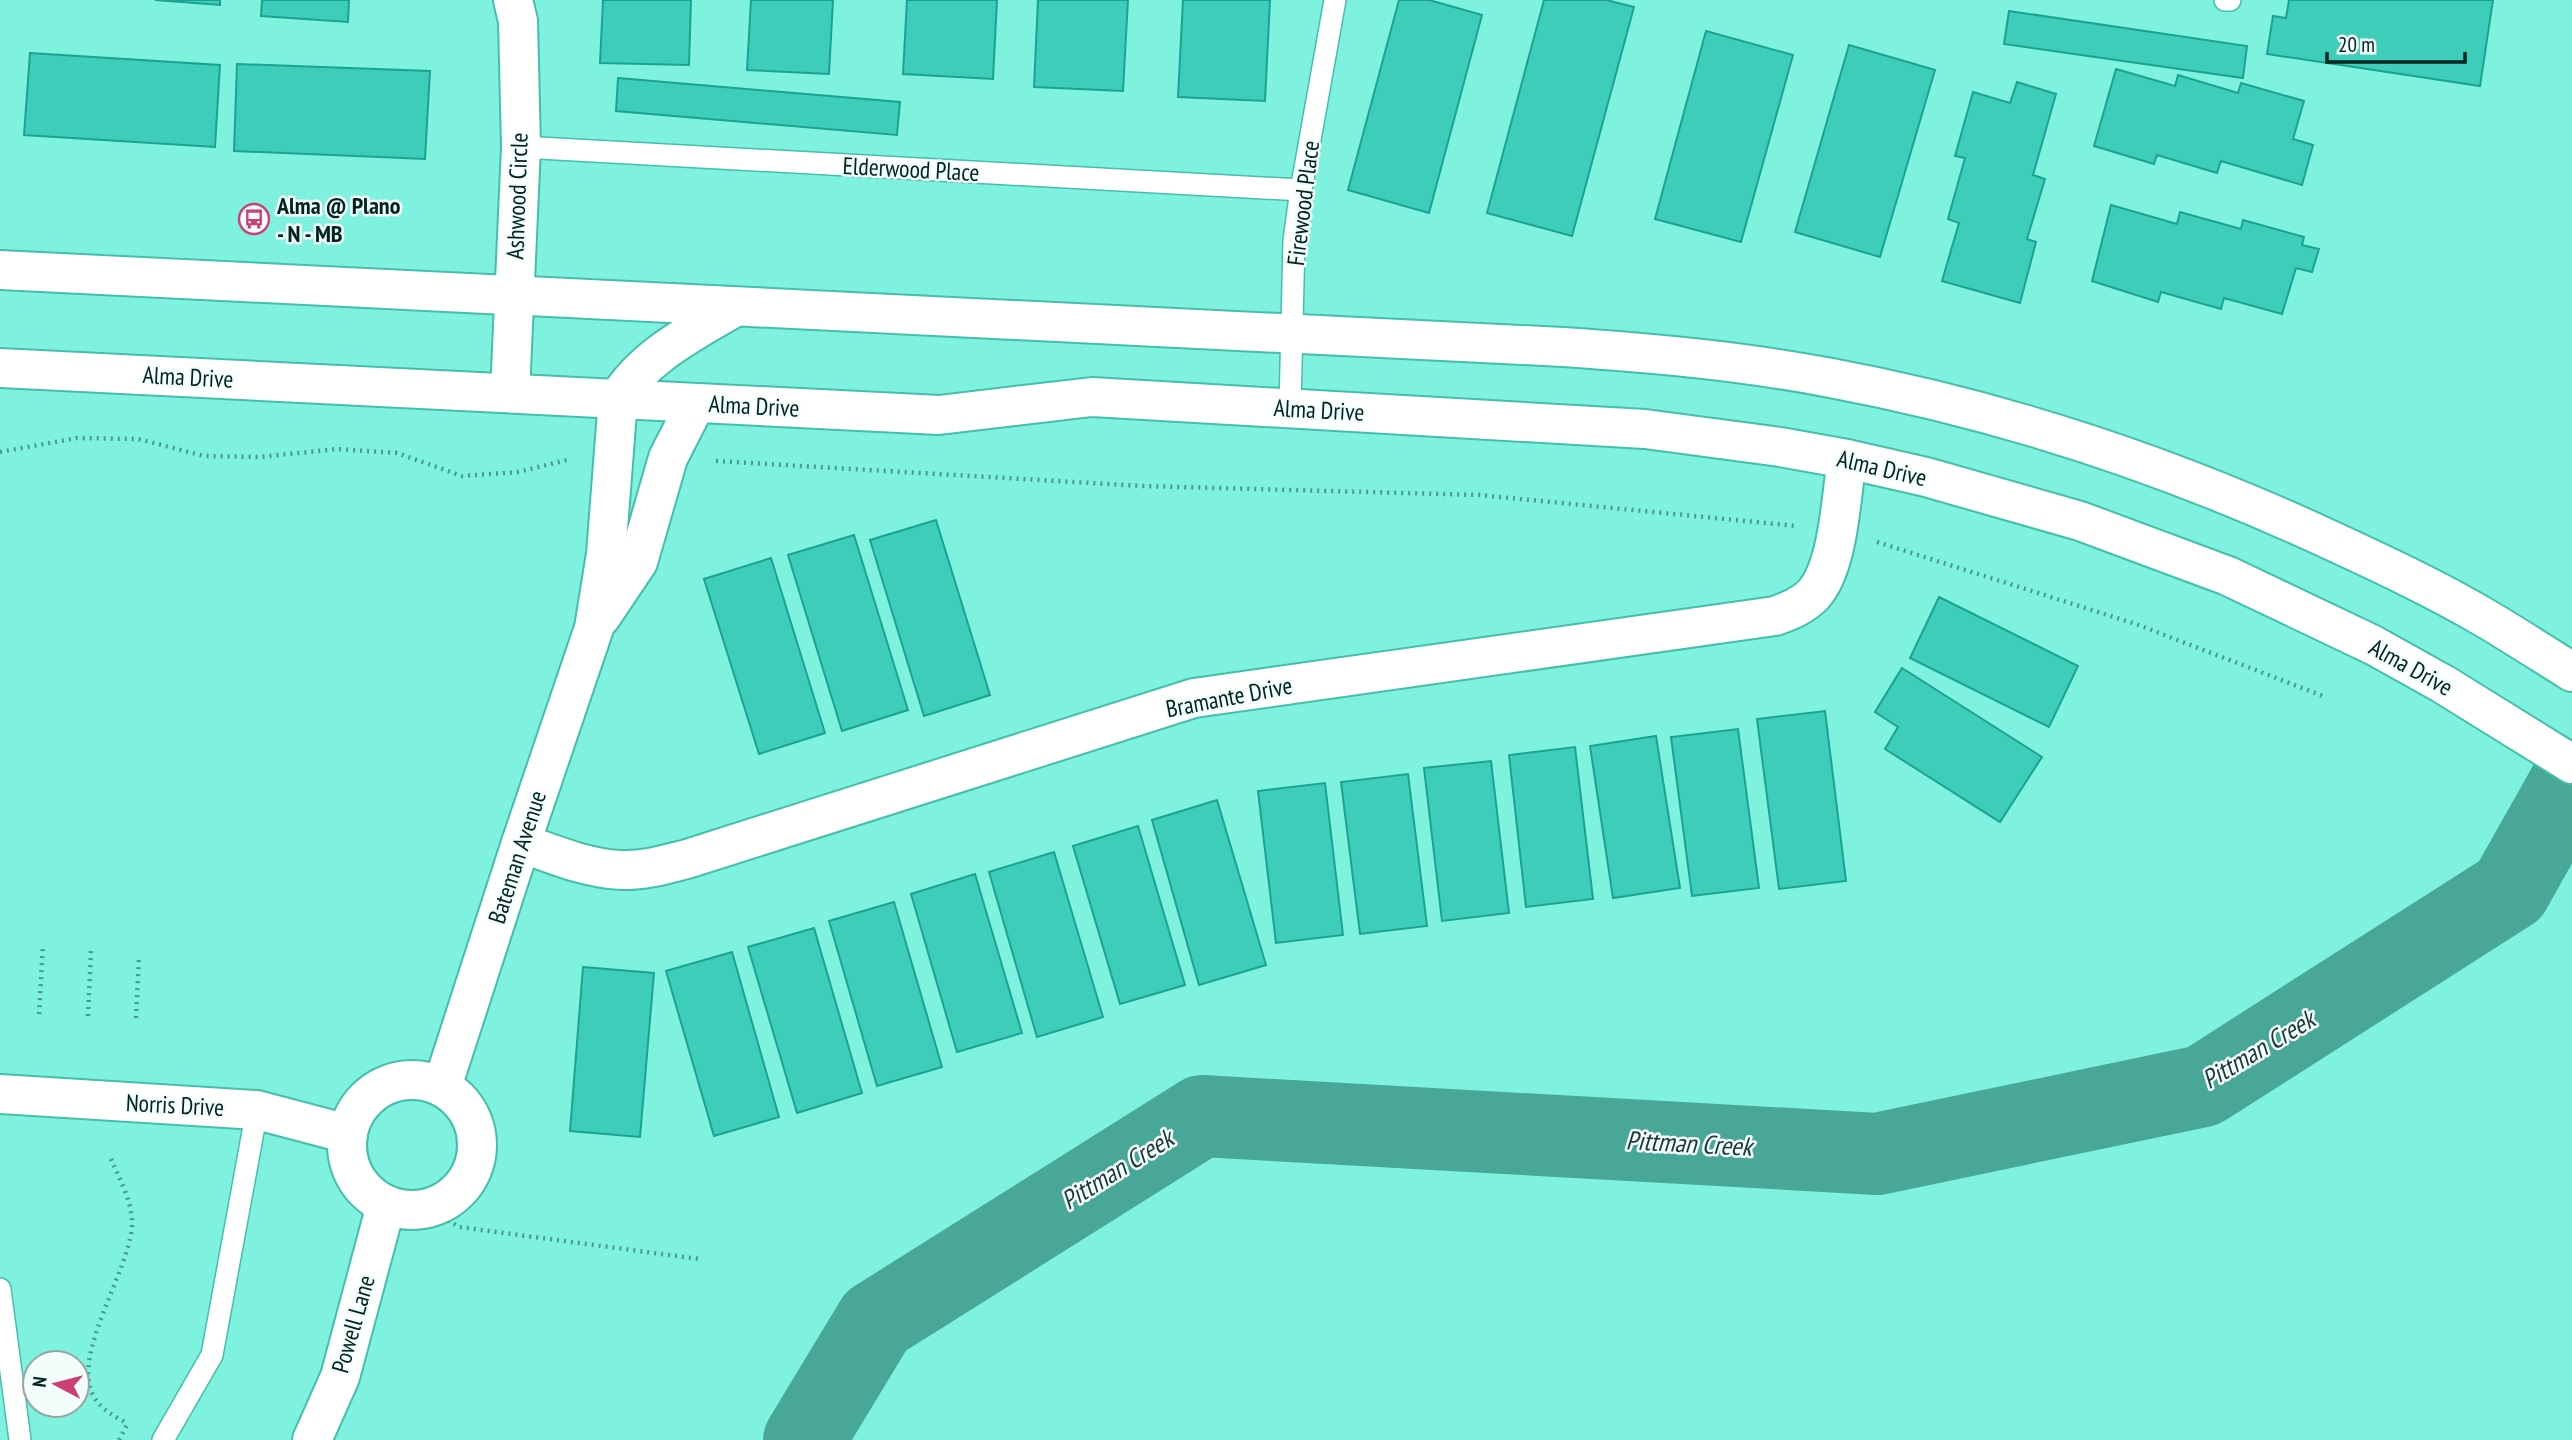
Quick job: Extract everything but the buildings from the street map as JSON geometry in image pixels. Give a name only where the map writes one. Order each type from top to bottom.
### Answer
[{"type":"main road","name":"Ashwood Circle","points":[[510,393],[521,147],[518,21],[513,0]]},
{"type":"main road","points":[[0,270],[1563,347],[1684,357],[1818,375],[2027,424],[2092,444],[2193,481],[2292,521],[2389,567],[2484,618],[2572,672]]},
{"type":"main road","points":[[618,399],[628,383],[652,361],[735,307]]},
{"type":"main road","name":"Alma Drive","points":[[0,368],[939,415],[1092,397],[1645,429],[1780,447],[1847,459],[2006,498],[2080,520],[2154,547],[2301,609],[2443,684],[2572,764]]},
{"type":"main road","name":"Bateman Avenue","points":[[442,1087],[594,628],[606,554],[618,399]]},
{"type":"main road","name":"Bateman Avenue","points":[[594,628],[638,562],[668,458],[696,403]]},
{"type":"main road","name":"Bramante Drive","points":[[521,843],[601,869],[625,870],[657,866],[688,859],[1194,698],[1775,616],[1798,607],[1814,593],[1825,573],[1836,531],[1847,459]]},
{"type":"main road","points":[[422,1080],[442,1087],[460,1100],[472,1119],[477,1140],[475,1163],[465,1183],[449,1199],[430,1209],[407,1210],[386,1205],[368,1194],[356,1178],[348,1158],[348,1134],[353,1117],[365,1100],[382,1087],[401,1081],[422,1080]]},
{"type":"main road","name":"Norris Drive","points":[[0,1094],[257,1110],[348,1134]]},
{"type":"main road","name":"Powell Lane","points":[[312,1440],[340,1377],[386,1205]]},
{"type":"lane","name":"Firewood Place","points":[[1290,408],[1294,334],[1294,240],[1335,0]]},
{"type":"lane","points":[[2225,0],[2230,0]]},
{"type":"lane","name":"Elderwood Place","points":[[521,147],[1301,190]]},
{"type":"lane","points":[[163,1440],[212,1355],[257,1110]]},
{"type":"lane","points":[[0,1289],[20,1440]]},
{"type":"path","points":[[0,452],[77,438],[138,439],[204,456],[260,457],[337,449],[397,453],[462,476],[518,472],[583,456]]},
{"type":"path","points":[[704,461],[1142,486],[1479,495],[1836,531],[1890,545],[2136,624],[2323,696]]},
{"type":"path","points":[[39,1014],[43,945]]},
{"type":"path","points":[[88,1016],[91,951]]},
{"type":"path","points":[[136,1018],[139,957]]},
{"type":"path","points":[[111,1159],[128,1199],[132,1223],[130,1243],[90,1352],[88,1373],[92,1395],[105,1411],[127,1423]]},
{"type":"path","points":[[430,1209],[459,1227],[699,1259]]},
{"type":"waterway","name":"Pittman Creek","points":[[804,1440],[876,1321],[1202,1116],[1877,1154],[2203,1086],[2510,890],[2572,780]]},
{"type":"place","name":"Alma @ Plano - N - MB","points":[[254,219]]}]
